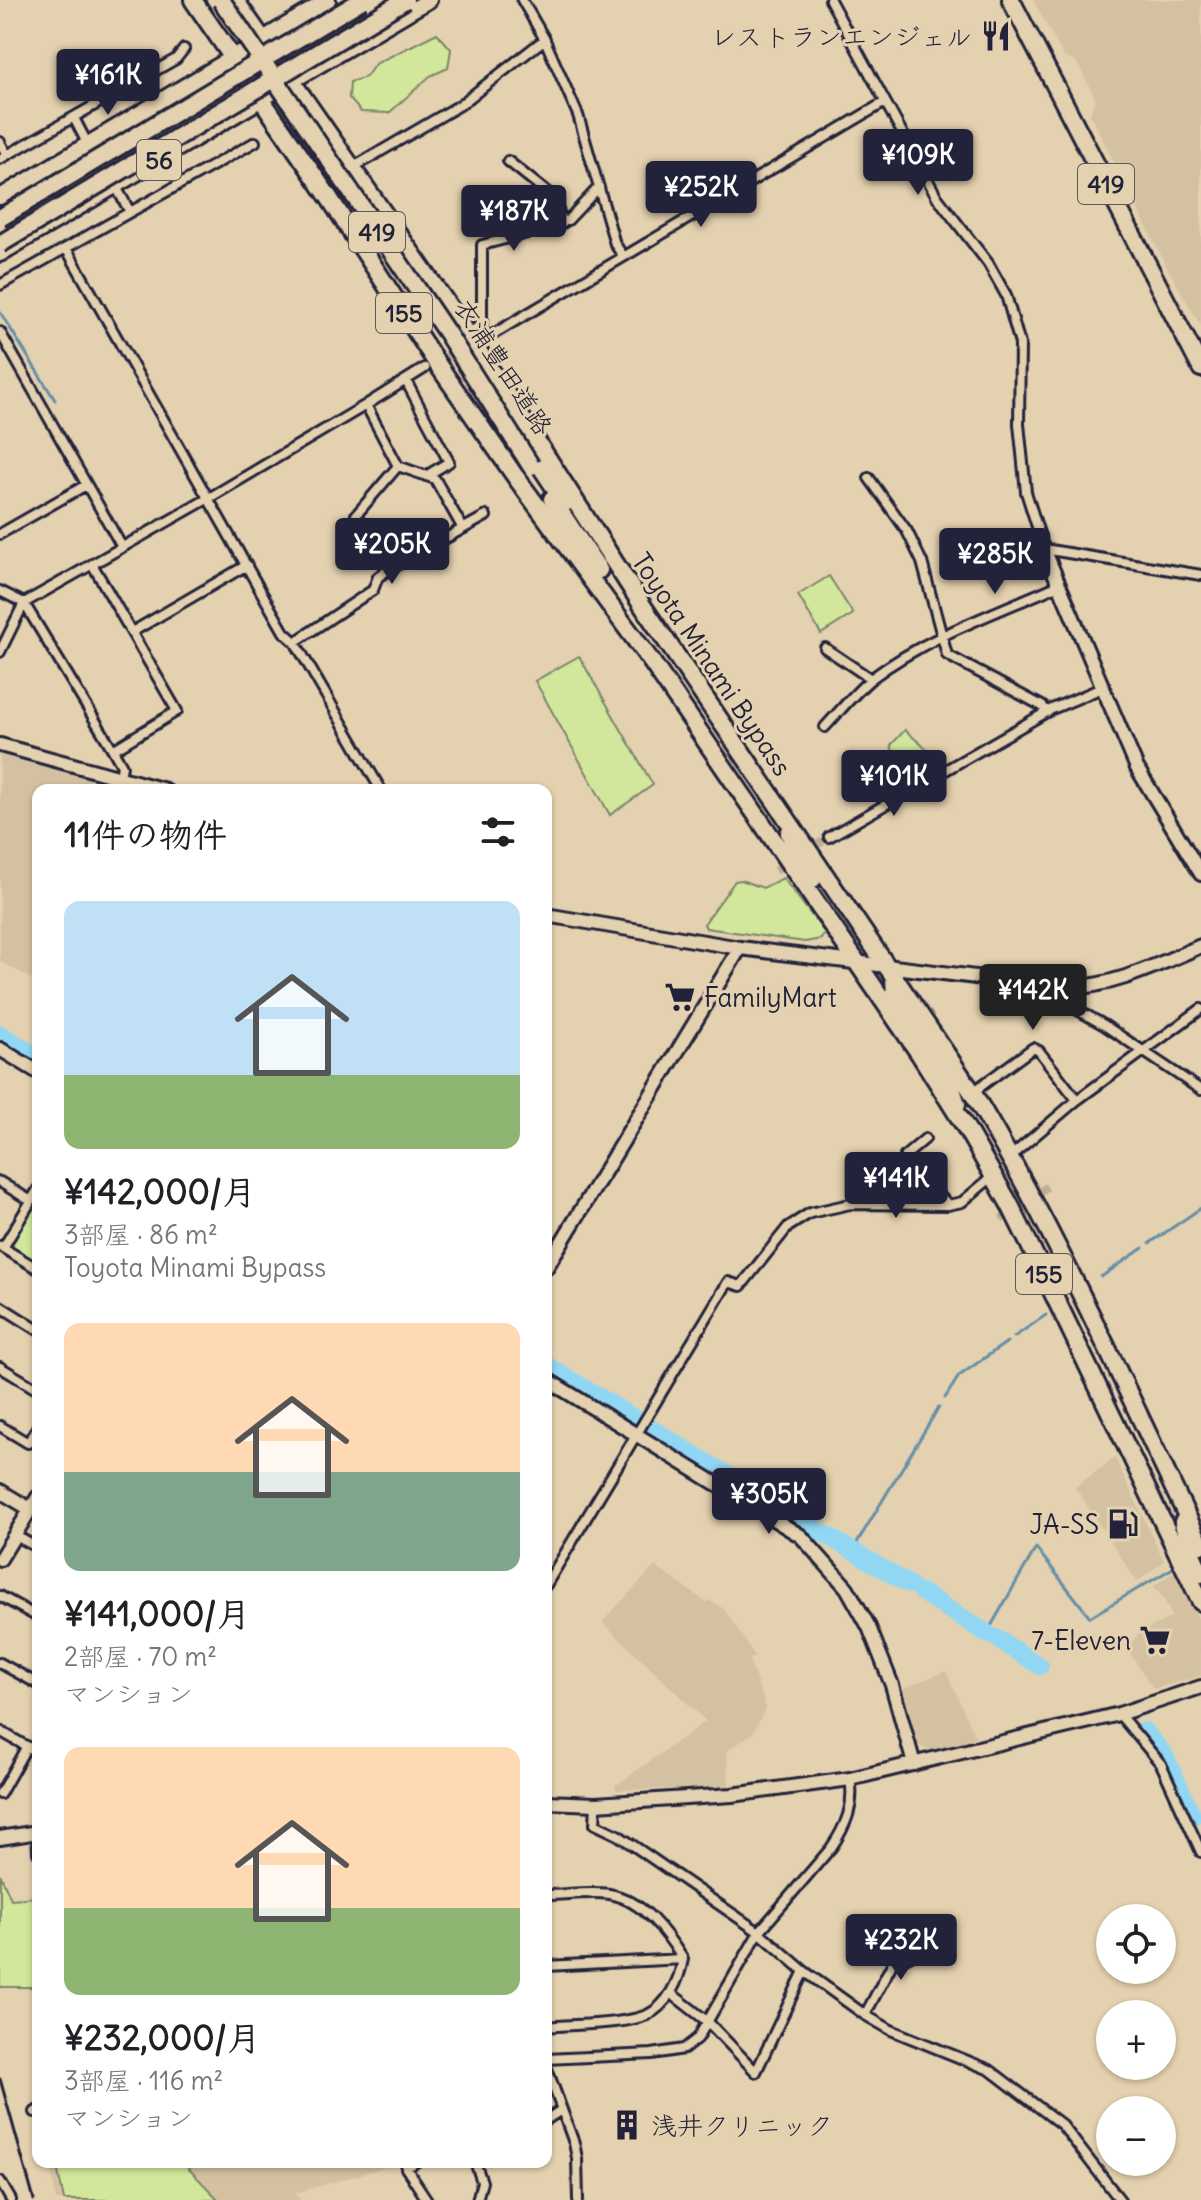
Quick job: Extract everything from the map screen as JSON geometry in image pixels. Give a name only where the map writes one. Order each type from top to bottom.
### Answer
[{"type":"highway","name":"155","points":[[193,0],[261,99]]},
{"type":"highway","name":"衣浦豊田道路","points":[[221,0],[534,464],[652,633],[692,678]]},
{"type":"highway","name":"衣浦豊田道路","points":[[227,0],[451,330],[611,588],[651,661]]},
{"type":"highway","name":"Toyota Minami Bypass","points":[[235,0],[468,334],[644,608],[895,971],[972,1092],[1011,1156],[1062,1252],[1201,1545]]},
{"type":"highway","points":[[0,218],[362,0]]},
{"type":"highway","points":[[0,244],[405,0]]},
{"type":"highway","name":"419","points":[[1011,0],[1201,368]]},
{"type":"highway","name":"Toyota Minami Bypass","points":[[261,99],[462,400],[651,661],[966,1128],[1039,1264],[1201,1602]]},
{"type":"highway","points":[[778,805],[803,864],[853,938],[856,951],[851,961]]},
{"type":"highway","points":[[895,971],[895,996],[945,1069],[966,1128]]},
{"type":"highway","name":"155","points":[[1175,1490],[1187,1543],[1201,1574]]},
{"type":"main road","name":"56","points":[[0,197],[328,0]]},
{"type":"main road","name":"56","points":[[0,254],[429,0]]},
{"type":"street","points":[[522,0],[545,39],[578,115],[615,244],[623,256]]},
{"type":"street","points":[[830,0],[937,197],[988,263],[1006,295],[1020,344],[1019,424],[1026,492],[1044,549],[1137,768],[1201,874]]},
{"type":"street","points":[[351,168],[460,105],[545,39]]},
{"type":"street","points":[[0,142],[4,157],[176,59],[184,49]]},
{"type":"street","points":[[490,336],[885,102]]},
{"type":"street","points":[[74,118],[87,143]]},
{"type":"street","points":[[0,285],[255,142]]},
{"type":"street","points":[[508,161],[553,197],[563,223]]},
{"type":"street","points":[[115,185],[130,212]]},
{"type":"street","points":[[468,334],[482,324],[482,245],[563,223],[599,187]]},
{"type":"street","points":[[66,248],[284,632],[295,642],[378,784]]},
{"type":"street","points":[[0,332],[122,547]]},
{"type":"street","points":[[0,652],[24,603],[209,498],[425,368]]},
{"type":"street","points":[[406,381],[449,462],[426,476]]},
{"type":"street","points":[[366,405],[398,466],[435,479],[462,527]]},
{"type":"street","points":[[388,570],[356,515],[398,466]]},
{"type":"street","points":[[869,478],[907,531],[922,562],[947,655],[1048,712]]},
{"type":"street","points":[[0,534],[86,485]]},
{"type":"street","points":[[295,642],[373,590],[378,577],[388,570],[486,516]]},
{"type":"street","points":[[1044,549],[1201,575]]},
{"type":"street","points":[[92,564],[177,711],[113,750]]},
{"type":"street","points":[[132,632],[247,565]]},
{"type":"street","points":[[825,727],[871,679],[940,637],[1059,585]]},
{"type":"street","points":[[0,591],[24,603],[122,766],[120,777]]},
{"type":"street","points":[[825,648],[871,679]]},
{"type":"street","points":[[829,837],[1048,712],[1102,688]]},
{"type":"street","points":[[0,745],[144,784]]},
{"type":"street","points":[[552,916],[740,948],[851,961],[895,971],[1065,988],[1107,983],[1201,946]]},
{"type":"street","points":[[552,1258],[740,948]]},
{"type":"street","points":[[1037,986],[1104,1025],[1201,1090]]},
{"type":"street","points":[[1011,1156],[1077,1100],[1201,1009]]},
{"type":"street","points":[[972,1092],[1033,1048],[1039,1051],[1077,1100]]},
{"type":"street","points":[[0,1049],[32,1068]]},
{"type":"street","points":[[925,1139],[905,1156],[948,1205]]},
{"type":"street","points":[[552,1575],[728,1282],[741,1286],[796,1219],[850,1204],[948,1205],[962,1202],[993,1175]]},
{"type":"street","points":[[0,1182],[31,1201],[2,1247],[32,1265]]},
{"type":"street","points":[[0,1306],[32,1326]]},
{"type":"street","points":[[0,1367],[32,1386]]},
{"type":"street","points":[[552,1383],[801,1536],[847,1588],[882,1655],[914,1764]]},
{"type":"street","points":[[0,1426],[28,1443],[32,1436]]},
{"type":"street","points":[[0,1491],[30,1509]]},
{"type":"street","points":[[0,1559],[32,1506]]},
{"type":"street","points":[[14,1535],[32,1545]]},
{"type":"street","points":[[0,1596],[32,1614]]},
{"type":"street","points":[[0,1663],[32,1681]]},
{"type":"street","points":[[552,1802],[596,1804],[732,1795],[850,1779],[1119,1714],[1201,1687]]},
{"type":"street","points":[[1119,1714],[1161,1764],[1201,1852]]},
{"type":"street","points":[[0,1731],[32,1749]]},
{"type":"street","points":[[0,1794],[27,1746]]},
{"type":"street","points":[[552,2059],[652,2054],[684,2049],[698,2038],[759,1932],[841,1834],[853,1797],[850,1779]]},
{"type":"street","points":[[596,1804],[595,1824],[618,1835],[759,1932],[804,1971],[865,2015],[891,2030],[990,2070],[1062,2125],[1120,2200]]},
{"type":"street","points":[[0,1838],[32,1834]]},
{"type":"street","points":[[552,1895],[608,1894],[624,1899],[646,1912],[683,1959]]},
{"type":"street","points":[[865,2015],[892,1964],[933,1945]]},
{"type":"street","points":[[552,1966],[683,1959]]},
{"type":"street","points":[[552,2026],[648,2014],[672,1994],[683,1959]]},
{"type":"street","points":[[672,1994],[708,2022],[756,2072],[804,1971]]},
{"type":"street","points":[[552,2084],[577,2158],[578,2200]]},
{"type":"street","points":[[552,2116],[561,2110]]},
{"type":"street","points":[[406,2168],[427,2200]]},
{"type":"street","points":[[477,2200],[482,2182],[478,2168]]},
{"type":"street","points":[[0,2181],[11,2200]]},
{"type":"shaded area","points":[[1033,0],[1201,0],[1201,326],[1169,271],[1090,114],[1095,98],[1077,62],[1064,57]]},
{"type":"shaded area","points":[[0,751],[123,784],[32,784],[32,980],[0,961]]},
{"type":"shaded area","name":"JA-SS","points":[[1115,1458],[1164,1561],[1137,1582],[1075,1487]]},
{"type":"shaded area","points":[[655,1566],[707,1603],[709,1600],[724,1609],[755,1656],[749,1660],[766,1707],[753,1733],[727,1751],[729,1785],[723,1788],[616,1790],[615,1786],[706,1721],[602,1622]]},
{"type":"shaded area","points":[[1175,1571],[1201,1625],[1201,1676],[1153,1689],[1127,1648],[1139,1633],[1172,1617],[1163,1597],[1153,1587]]},
{"type":"shaded area","points":[[946,1671],[976,1738],[927,1750],[916,1743],[899,1690]]},
{"type":"shaded area","points":[[51,2168],[382,2168],[295,2193],[301,2200],[56,2200]]},
{"type":"green space","points":[[437,33],[451,49],[448,68],[430,76],[389,113],[361,112],[349,98],[350,82],[366,77],[375,64]]},
{"type":"green space","points":[[829,576],[853,614],[821,634],[798,595]]},
{"type":"green space","points":[[579,656],[653,785],[610,815],[535,681]]},
{"type":"green space","points":[[905,730],[933,755],[926,770],[898,768],[891,745]]},
{"type":"green space","points":[[783,878],[825,933],[821,939],[805,942],[706,928],[704,924],[735,881],[741,880],[763,888]]},
{"type":"green space","points":[[32,1210],[32,1259],[14,1248],[12,1243]]},
{"type":"green space","points":[[0,1874],[11,1899],[32,1897],[32,1987],[0,1987]]},
{"type":"green space","points":[[57,2168],[188,2168],[219,2200],[64,2200]]},
{"type":"waterway","points":[[0,312],[55,400]]},
{"type":"waterway","points":[[0,1034],[32,1053]]},
{"type":"waterway","points":[[1150,1243],[1201,1208]]},
{"type":"waterway","points":[[1101,1277],[1143,1248]]},
{"type":"waterway","points":[[1014,1337],[1046,1315]]},
{"type":"waterway","points":[[945,1398],[959,1376],[1007,1342]]},
{"type":"waterway","points":[[552,1369],[639,1421]]},
{"type":"waterway","points":[[852,1551],[939,1407]]},
{"type":"waterway","points":[[652,1429],[775,1504]]},
{"type":"waterway","points":[[788,1512],[910,1585]]},
{"type":"waterway","points":[[987,1633],[1036,1548],[1090,1617],[1173,1568]]},
{"type":"waterway","points":[[921,1592],[988,1634]]},
{"type":"waterway","points":[[996,1638],[1040,1666]]},
{"type":"waterway","points":[[1144,1731],[1164,1754],[1193,1816]]},
{"type":"tunnel","points":[[433,363],[461,350]]},
{"type":"tunnel","points":[[806,852],[829,837]]},
{"type":"tunnel","points":[[775,871],[791,861]]},
{"type":"tunnel","points":[[1001,1219],[1048,1186]]},
{"type":"railway","points":[[0,2079],[34,2200]]},
{"type":"place","name":"レストランエンジェル","points":[[996,36]]},
{"type":"place","name":"FamilyMart","points":[[680,997]]},
{"type":"place","name":"JA-SS","points":[[1123,1524]]},
{"type":"place","name":"7-Eleven","points":[[1155,1640]]},
{"type":"place","name":"浅井クリニック","points":[[627,2125]]}]
